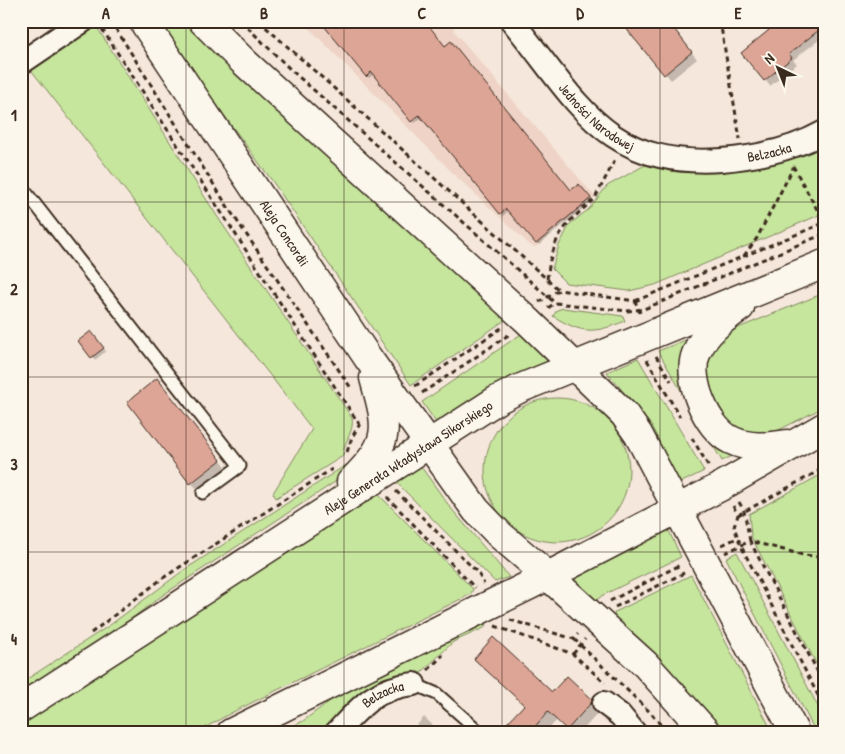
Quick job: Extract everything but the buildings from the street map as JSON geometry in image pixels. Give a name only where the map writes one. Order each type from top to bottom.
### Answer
[{"type":"street","points":[[21,63],[83,21]]},
{"type":"street","name":"Aleja Concordii","points":[[143,21],[368,358],[485,521],[663,682],[707,733]]},
{"type":"street","points":[[203,21],[243,61],[528,321],[630,422],[795,733]]},
{"type":"street","name":"Jedności Narodowej","points":[[512,21],[583,109],[614,137],[629,146],[660,158],[711,160]]},
{"type":"street","name":"Belzacka","points":[[711,160],[789,158],[801,145],[824,132]]},
{"type":"street","name":"Aleje Generała Władysława Sikorskiego","points":[[21,708],[322,511],[429,443],[521,388],[824,264]]},
{"type":"street","points":[[768,287],[720,321],[707,335],[695,358],[693,378],[704,408],[716,427],[726,438],[742,444],[765,448],[794,443]]},
{"type":"street","points":[[322,511],[369,463],[383,439],[386,418],[368,358]]},
{"type":"street","points":[[231,733],[548,576],[720,487],[824,427]]},
{"type":"street","name":"Belzacka","points":[[336,733],[360,707],[376,694],[398,686],[414,684]]},
{"type":"street","points":[[604,703],[620,715],[634,733]]},
{"type":"lane","points":[[21,186],[240,466],[204,493]]},
{"type":"lane","points":[[414,684],[437,694],[480,733]]},
{"type":"path","points":[[97,21],[360,425]]},
{"type":"path","points":[[111,21],[231,212],[354,393]]},
{"type":"path","points":[[241,21],[291,70],[555,303],[627,311],[644,308],[824,234]]},
{"type":"path","points":[[259,21],[559,290]]},
{"type":"path","points":[[720,21],[741,139]]},
{"type":"path","points":[[732,140],[747,139]]},
{"type":"path","points":[[547,279],[550,260],[558,237],[570,221],[595,198],[618,153]]},
{"type":"path","points":[[635,300],[824,224],[789,158]]},
{"type":"path","points":[[743,256],[757,238],[789,158]]},
{"type":"path","points":[[402,406],[555,303]]},
{"type":"path","points":[[87,636],[163,578],[333,468]]},
{"type":"path","points":[[738,515],[824,468]]},
{"type":"path","points":[[380,475],[478,573],[502,618],[574,639],[652,714],[668,733]]},
{"type":"path","points":[[574,639],[609,602],[737,538],[824,707]]},
{"type":"path","points":[[750,541],[803,555],[824,557]]},
{"type":"shaded area","points":[[302,21],[452,21],[455,32],[595,197],[535,247],[530,245],[458,178]]},
{"type":"green space","points":[[93,21],[217,216],[352,418],[352,427],[343,456],[276,498],[273,493],[312,429],[28,66]]},
{"type":"green space","points":[[155,21],[189,21],[246,81],[508,318],[411,385],[273,182]]},
{"type":"green space","points":[[824,145],[824,213],[655,285],[629,291],[566,283],[552,269],[559,245],[570,224],[589,209],[607,186],[645,165],[682,172],[770,164],[808,154]]},
{"type":"green space","points":[[824,293],[824,407],[769,435],[741,435],[710,401],[702,361],[726,333]]},
{"type":"green space","points":[[563,308],[623,316],[625,321],[596,330],[580,329],[553,316],[557,310]]},
{"type":"green space","points":[[524,332],[553,359],[510,380],[437,424],[422,402]]},
{"type":"green space","points":[[698,335],[686,360],[740,452],[722,461],[658,351]]},
{"type":"green space","points":[[638,358],[704,471],[680,483],[649,423],[607,372]]},
{"type":"green space","points":[[557,398],[584,404],[597,410],[608,419],[617,430],[623,443],[629,470],[623,497],[617,510],[608,521],[597,530],[584,536],[557,542],[530,536],[517,530],[506,521],[497,510],[491,497],[485,470],[491,443],[497,430],[506,419],[517,410],[530,404]]},
{"type":"green space","points":[[349,463],[354,468],[338,480],[163,595],[103,640],[21,695],[21,683],[110,625],[184,570]]},
{"type":"green space","points":[[419,464],[450,507],[509,577],[495,582],[393,479]]},
{"type":"green space","points":[[824,473],[824,552],[820,554],[824,558],[824,679],[751,536],[749,514]]},
{"type":"green space","points":[[375,491],[473,589],[471,594],[231,713],[196,733],[21,733],[21,720]]},
{"type":"green space","points":[[668,529],[681,557],[603,595],[594,602],[568,580]]},
{"type":"green space","points":[[737,552],[824,718],[824,733],[816,733],[726,558]]},
{"type":"green space","points":[[691,575],[773,733],[720,733],[712,721],[613,618],[615,612]]},
{"type":"green space","points":[[488,620],[484,628],[453,642],[421,673],[391,676],[365,690],[322,733],[279,733],[303,721],[338,695]]}]
